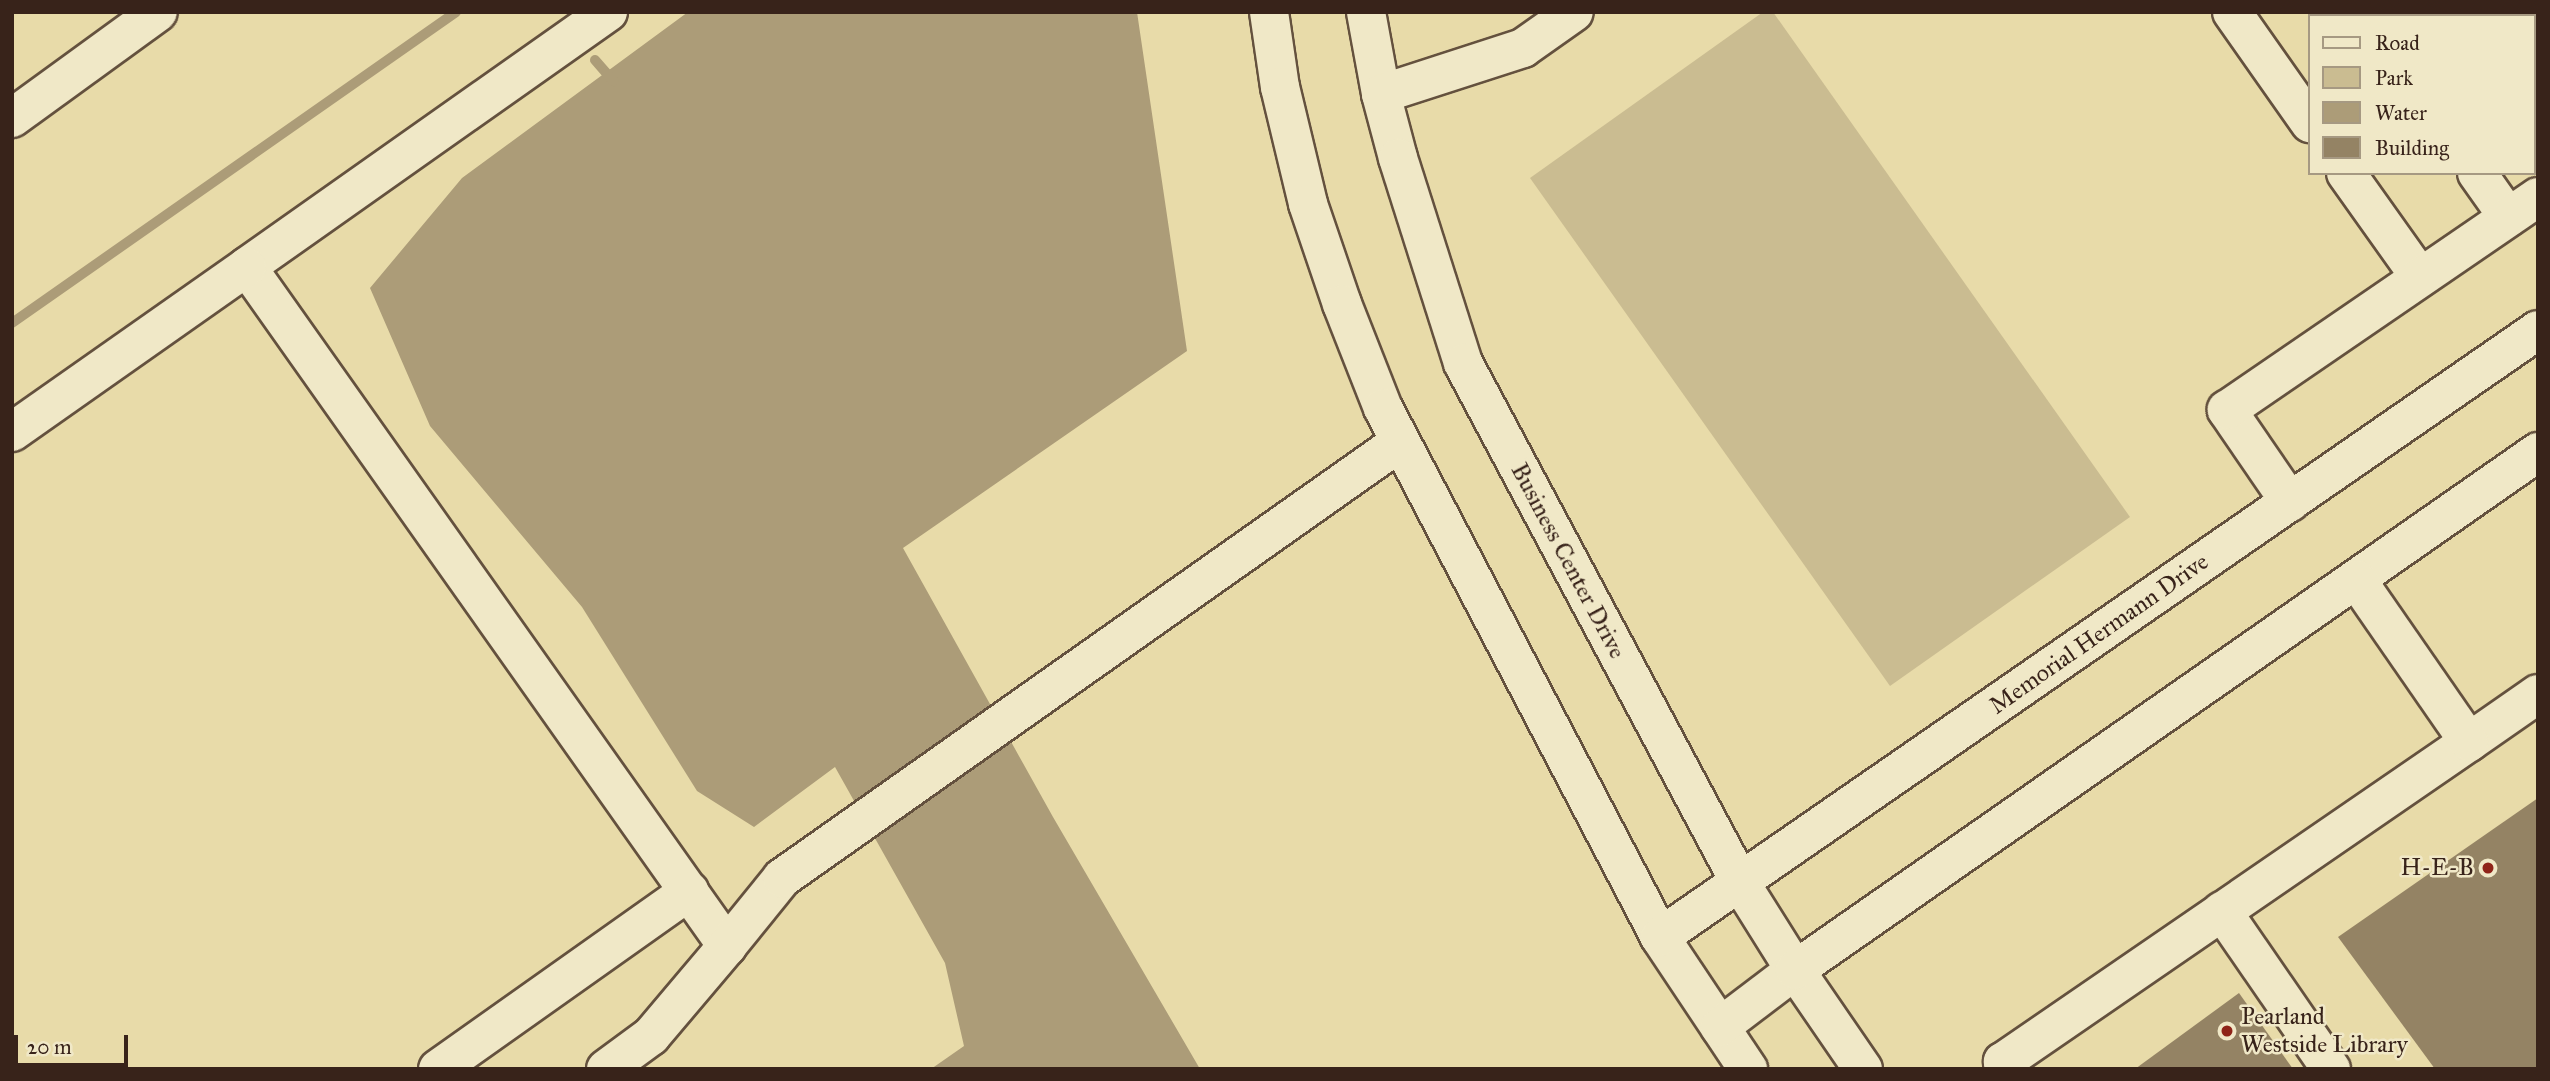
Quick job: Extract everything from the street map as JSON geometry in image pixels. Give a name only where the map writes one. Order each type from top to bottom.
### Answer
[{"type":"street","points":[[12,118],[158,12]]},
{"type":"street","points":[[12,432],[608,12]]},
{"type":"street","points":[[1269,12],[1280,88],[1308,204],[1342,304],[1383,408],[1660,937],[1748,1069]]},
{"type":"street","name":"Business Center Drive","points":[[1366,12],[1381,94],[1463,363],[1741,884],[1795,971],[1863,1069]]},
{"type":"street","points":[[1381,94],[1523,48],[1574,12]]},
{"type":"street","points":[[2232,12],[2308,120]]},
{"type":"street","points":[[2347,175],[2420,277]]},
{"type":"street","points":[[2290,502],[2227,410],[2523,207],[2480,175]]},
{"type":"street","points":[[247,267],[727,946]]},
{"type":"street","name":"Memorial Hermann Drive","points":[[1660,937],[1741,884],[2538,330]]},
{"type":"street","points":[[606,1069],[651,1036],[782,878],[1400,442]]},
{"type":"street","points":[[1720,1027],[1795,971],[2538,452]]},
{"type":"street","points":[[2356,579],[2469,742]]},
{"type":"street","points":[[2008,1069],[2003,1062],[2538,694]]},
{"type":"street","points":[[438,1069],[689,891]]},
{"type":"street","points":[[2222,911],[2331,1069]]},
{"type":"green space","points":[[1763,12],[1773,12],[2130,517],[1890,686],[1530,178]]},
{"type":"water","points":[[688,12],[1137,12],[1187,351],[903,548],[1053,817],[1200,1069],[931,1069],[964,1046],[945,963],[835,767],[754,827],[697,791],[582,607],[430,426],[370,288],[462,178]]},
{"type":"building","name":"H-E-B","points":[[2538,798],[2538,1069],[2435,1069],[2338,937]]},
{"type":"building","name":"Pearland Westside Library","points":[[2239,993],[2293,1069],[2135,1069]]},
{"type":"waterway","points":[[12,323],[456,12]]},
{"type":"waterway","points":[[595,60],[613,81]]},
{"type":"place","name":"H-E-B","points":[[2488,868]]},
{"type":"place","name":"Pearland Westside Library","points":[[2227,1031]]}]
